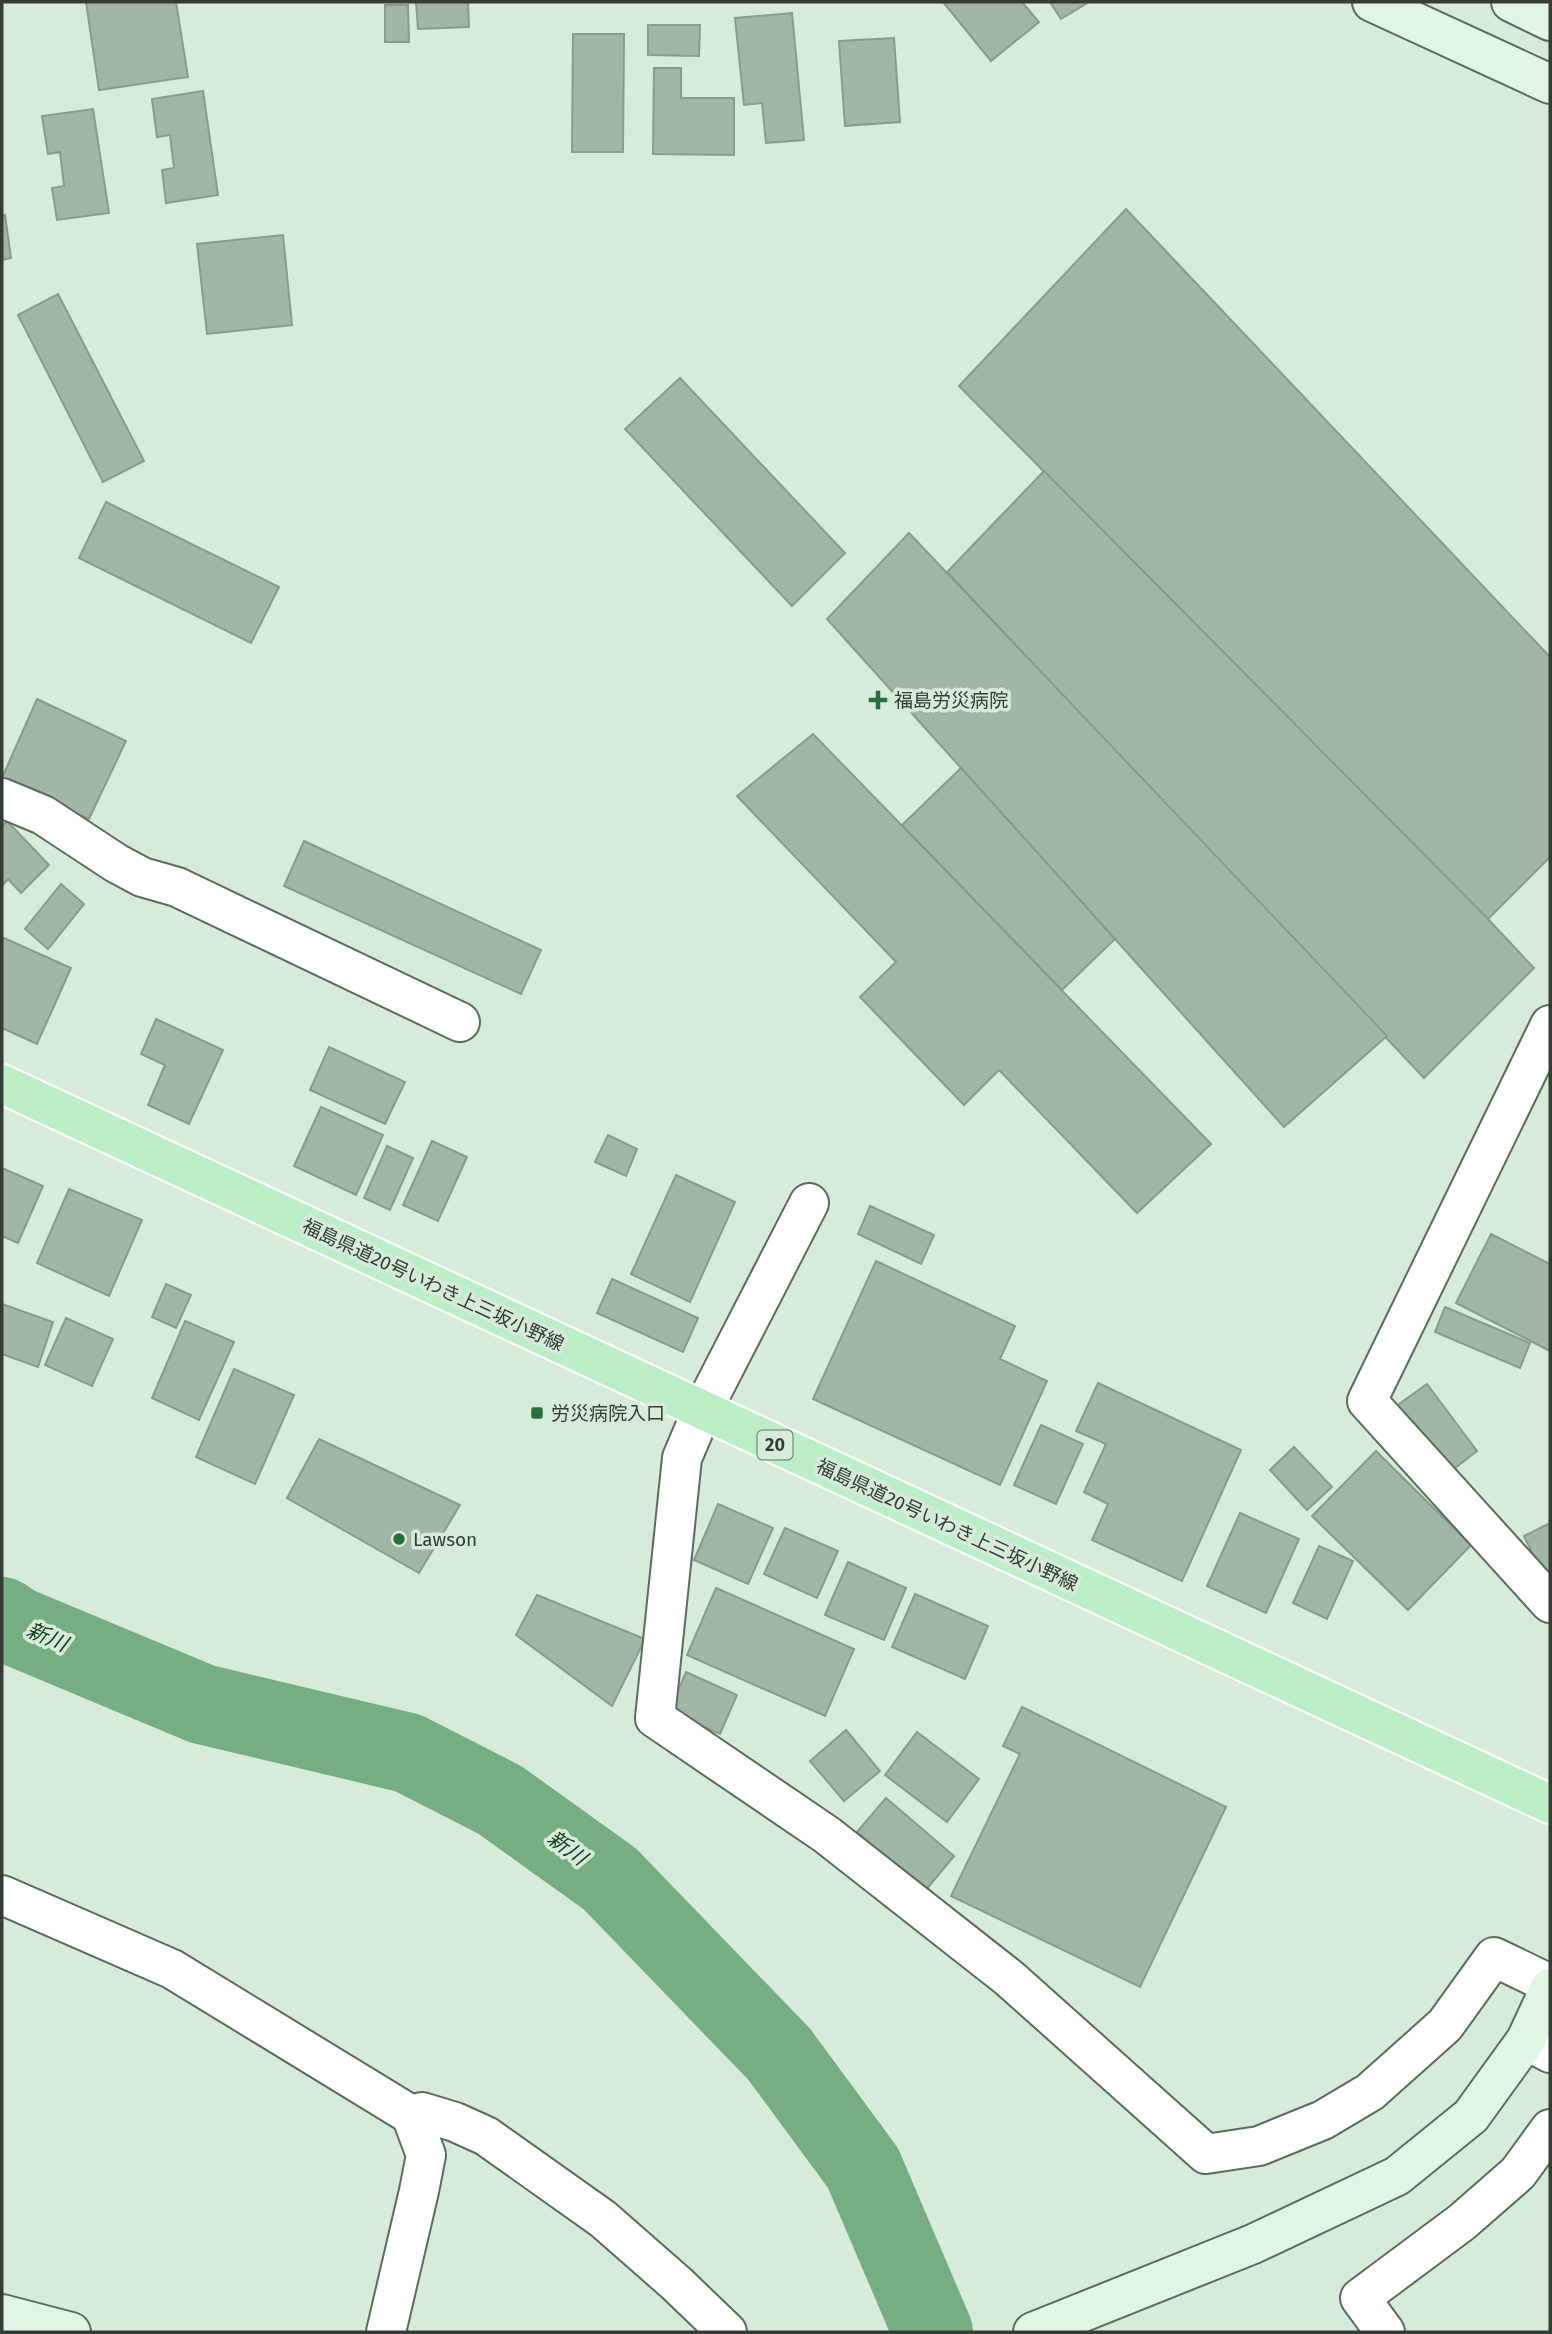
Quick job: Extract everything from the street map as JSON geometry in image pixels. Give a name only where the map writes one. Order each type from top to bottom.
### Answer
[{"type":"main road","name":"福島県道20号いわき上三坂小野線","points":[[2,1084],[1550,1804]]},
{"type":"street","points":[[1372,2],[1550,84]]},
{"type":"street","points":[[1511,2],[1550,21]]},
{"type":"street","points":[[2,798],[43,815],[142,877],[177,887],[460,1022]]},
{"type":"street","points":[[1550,1025],[1367,1401],[1550,1602]]},
{"type":"street","points":[[808,1203],[702,1411],[682,1458],[655,1718],[827,1835],[1009,1978],[1206,2154],[1259,2146],[1324,2120],[1370,2092],[1445,2025],[1493,1957],[1550,1986],[1538,2046],[1471,2116],[1397,2176],[1253,2244],[1033,2332]]},
{"type":"street","points":[[2,1895],[172,1969],[411,2115],[426,2155],[386,2332]]},
{"type":"street","points":[[411,2115],[422,2112],[455,2122],[486,2136],[603,2219],[727,2332]]},
{"type":"street","points":[[1385,2332],[1360,2298],[1462,2222],[1518,2173],[1550,2129]]},
{"type":"street","points":[[2,2314],[71,2332]]},
{"type":"building","points":[[86,2],[176,2],[188,77],[99,90]]},
{"type":"building","points":[[416,2],[468,2],[469,27],[418,29]]},
{"type":"building","points":[[943,2],[1022,2],[1039,22],[991,61]]},
{"type":"building","points":[[1050,2],[1089,2],[1061,19]]},
{"type":"building","points":[[385,5],[408,5],[409,42],[385,42]]},
{"type":"building","points":[[792,13],[804,140],[766,143],[762,103],[744,105],[735,18]]},
{"type":"building","points":[[648,25],[700,25],[699,56],[648,55]]},
{"type":"building","points":[[573,34],[624,34],[623,152],[572,152]]},
{"type":"building","points":[[894,38],[900,122],[845,126],[839,41]]},
{"type":"building","points":[[654,68],[681,68],[681,98],[734,98],[734,155],[653,154]]},
{"type":"building","points":[[203,91],[218,195],[166,203],[162,170],[174,168],[170,135],[157,137],[152,99]]},
{"type":"building","points":[[93,109],[109,213],[57,220],[52,188],[64,186],[60,152],[48,154],[42,116]]},
{"type":"building","points":[[1126,209],[1550,657],[1550,857],[1488,919],[959,386]]},
{"type":"building","points":[[5,215],[11,258],[2,260],[2,216]]},
{"type":"building","points":[[283,235],[292,325],[207,334],[197,244]]},
{"type":"building","points":[[58,294],[144,461],[103,482],[18,315]]},
{"type":"building","points":[[680,378],[845,553],[792,606],[625,429]]},
{"type":"building","points":[[1044,471],[1534,968],[1424,1078],[947,572]]},
{"type":"building","points":[[106,502],[279,587],[251,643],[79,558]]},
{"type":"building","points":[[909,533],[1387,1036],[1284,1127],[827,619]]},
{"type":"building","points":[[37,699],[126,741],[89,819],[2,778]]},
{"type":"building","points":[[813,734],[1211,1144],[1137,1213],[999,1070],[964,1105],[860,997],[896,962],[737,796]]},
{"type":"building","points":[[961,768],[1115,939],[1062,990],[902,825]]},
{"type":"building","points":[[7,821],[49,865],[21,893],[8,879],[2,886],[2,826]]},
{"type":"building","points":[[304,841],[541,950],[521,994],[284,886]]},
{"type":"building","points":[[61,884],[84,904],[48,949],[25,929]]},
{"type":"building","points":[[4,938],[71,968],[37,1044],[2,1028]]},
{"type":"building","points":[[156,1019],[223,1050],[189,1124],[148,1105],[165,1065],[141,1054]]},
{"type":"building","points":[[329,1047],[405,1082],[385,1124],[310,1090]]},
{"type":"building","points":[[321,1107],[383,1135],[356,1195],[294,1166]]},
{"type":"building","points":[[608,1135],[637,1149],[626,1176],[595,1162]]},
{"type":"building","points":[[432,1141],[467,1157],[438,1221],[403,1205]]},
{"type":"building","points":[[387,1146],[413,1158],[390,1210],[364,1198]]},
{"type":"building","points":[[2,1168],[43,1186],[18,1243],[2,1236]]},
{"type":"building","points":[[676,1175],[735,1202],[690,1302],[631,1274]]},
{"type":"building","points":[[69,1189],[142,1220],[109,1296],[37,1263]]},
{"type":"building","points":[[870,1206],[934,1235],[921,1264],[858,1234]]},
{"type":"building","points":[[1491,1234],[1550,1264],[1550,1351],[1456,1303]]},
{"type":"building","points":[[876,1261],[1015,1326],[1000,1359],[1047,1381],[1000,1485],[813,1399]]},
{"type":"building","points":[[612,1279],[698,1318],[683,1352],[597,1313]]},
{"type":"building","points":[[166,1284],[191,1295],[176,1328],[152,1317]]},
{"type":"building","points":[[2,1304],[53,1322],[38,1367],[2,1354]]},
{"type":"building","points":[[1445,1307],[1530,1343],[1520,1368],[1435,1332]]},
{"type":"building","points":[[66,1318],[113,1339],[92,1386],[45,1365]]},
{"type":"building","points":[[185,1321],[234,1342],[199,1420],[152,1398]]},
{"type":"building","points":[[234,1369],[294,1395],[255,1484],[196,1457]]},
{"type":"building","points":[[1098,1383],[1241,1450],[1182,1581],[1092,1540],[1108,1504],[1084,1492],[1106,1444],[1076,1431]]},
{"type":"building","points":[[1427,1384],[1477,1451],[1446,1475],[1395,1407]]},
{"type":"building","points":[[1041,1425],[1083,1444],[1056,1504],[1014,1485]]},
{"type":"building","name":"Lawson","points":[[319,1439],[460,1505],[419,1573],[287,1498]]},
{"type":"building","points":[[1294,1447],[1332,1487],[1307,1510],[1270,1470]]},
{"type":"building","points":[[1376,1451],[1471,1545],[1408,1610],[1312,1516]]},
{"type":"building","points":[[718,1504],[773,1528],[748,1584],[694,1560]]},
{"type":"building","points":[[1240,1513],[1299,1539],[1266,1613],[1207,1586]]},
{"type":"building","points":[[1550,1523],[1550,1571],[1543,1575],[1524,1536]]},
{"type":"building","points":[[785,1528],[838,1551],[817,1598],[764,1574]]},
{"type":"building","points":[[1319,1546],[1353,1561],[1327,1619],[1293,1603]]},
{"type":"building","points":[[848,1562],[906,1588],[884,1640],[825,1615]]},
{"type":"building","points":[[716,1588],[854,1649],[825,1716],[687,1655]]},
{"type":"building","points":[[915,1594],[988,1626],[965,1679],[892,1647]]},
{"type":"building","points":[[537,1595],[645,1639],[612,1706],[516,1635]]},
{"type":"building","points":[[686,1672],[737,1695],[720,1734],[669,1711]]},
{"type":"building","points":[[1022,1707],[1226,1807],[1140,1987],[951,1896],[1020,1754],[1003,1746]]},
{"type":"building","points":[[846,1730],[880,1771],[844,1801],[810,1761]]},
{"type":"building","points":[[917,1732],[979,1779],[947,1822],[885,1775]]},
{"type":"building","points":[[886,1798],[954,1856],[925,1891],[857,1832]]},
{"type":"waterway","name":"新川","points":[[2,1617],[15,1626],[202,1704],[408,1753],[500,1800],[610,1879],[779,2054],[863,2168],[933,2332]]},
{"type":"place","name":"福島労災病院","points":[[878,700]]},
{"type":"place","name":"労災病院入口","points":[[537,1413]]},
{"type":"place","name":"Lawson","points":[[399,1539]]}]
